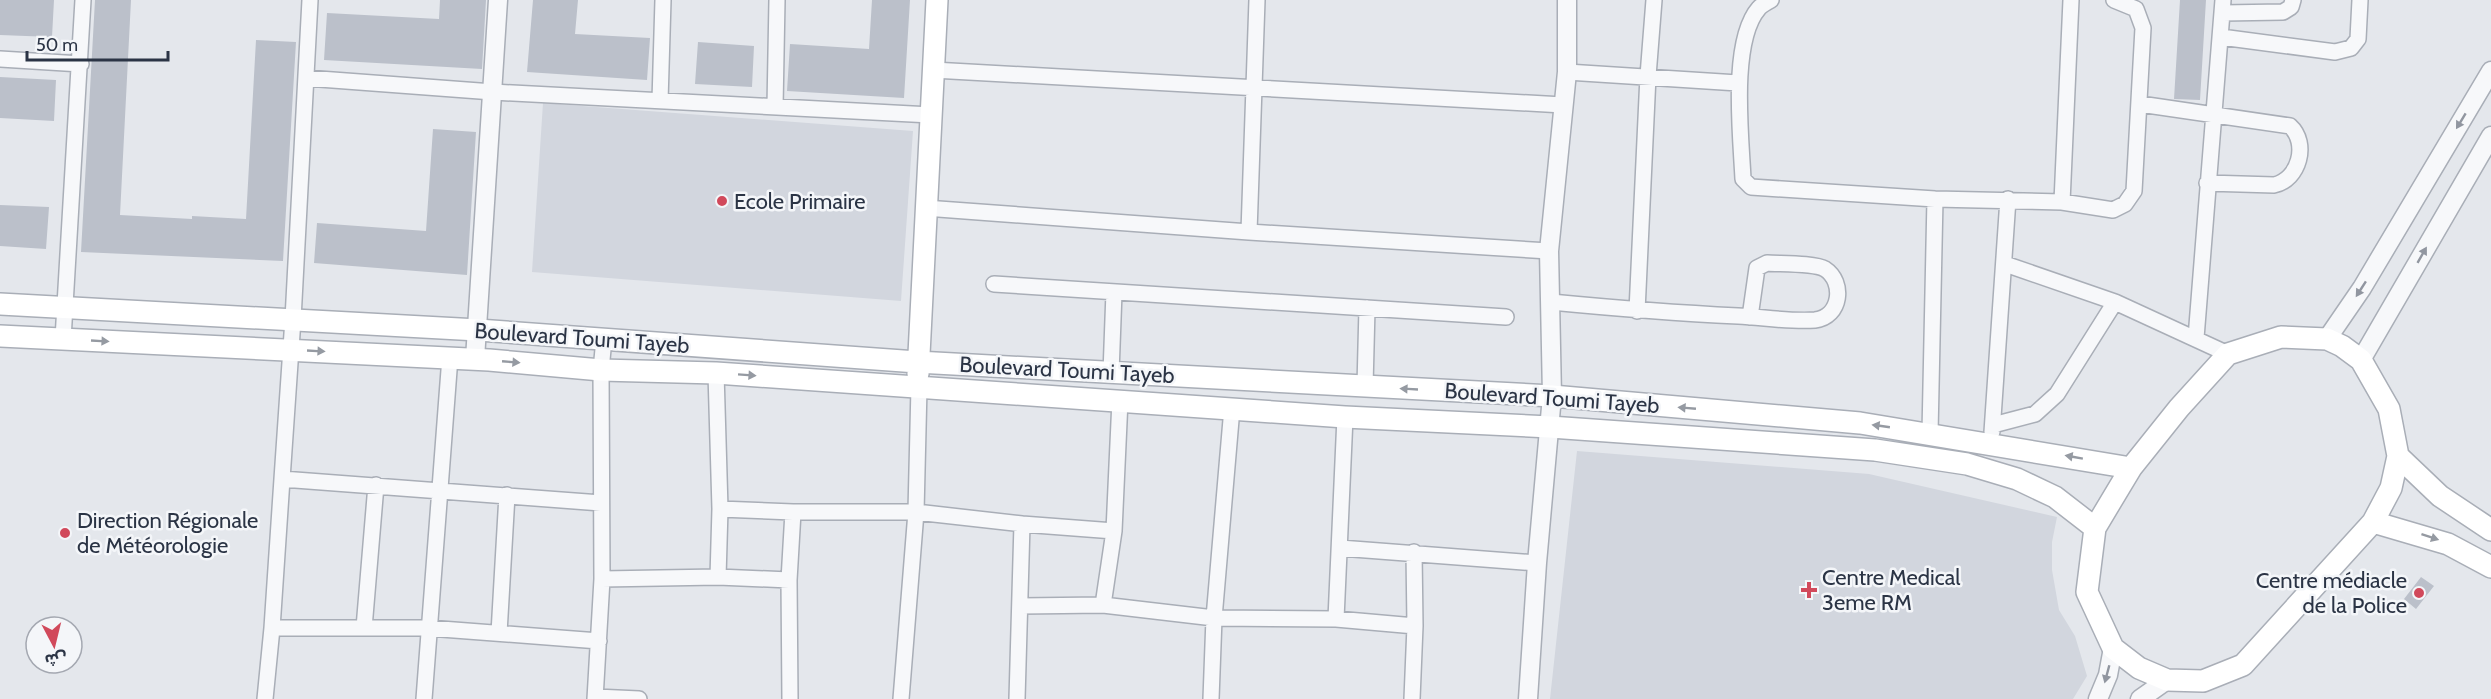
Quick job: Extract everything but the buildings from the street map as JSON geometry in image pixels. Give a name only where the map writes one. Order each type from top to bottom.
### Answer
[{"type":"main road","points":[[919,387],[917,362],[937,0]]},
{"type":"main road","name":"Boulevard Toumi Tayeb","points":[[0,304],[478,330],[917,362],[1552,396],[1860,423],[1930,433],[1991,434],[2131,468]]},
{"type":"main road","name":"Boulevard Toumi Tayeb","points":[[0,336],[450,357],[601,370],[716,373],[1345,417],[1875,450],[1967,464],[2017,479],[2055,497],[2095,528]]},
{"type":"main road","points":[[2281,337],[2326,339],[2342,346],[2361,360],[2389,409],[2398,456],[2391,488],[2373,522],[2243,665],[2203,681],[2167,680],[2139,668],[2113,648],[2087,592],[2095,528],[2131,468],[2179,408],[2228,354],[2281,337]]},
{"type":"main road","points":[[2398,456],[2440,495],[2491,530]]},
{"type":"main road","points":[[2373,522],[2448,544],[2491,567]]},
{"type":"street","points":[[63,339],[83,0]]},
{"type":"street","points":[[265,699],[293,319],[310,0]]},
{"type":"street","points":[[475,359],[498,0]]},
{"type":"street","points":[[660,101],[663,0]]},
{"type":"street","points":[[775,107],[777,0]]},
{"type":"street","points":[[1250,232],[1257,0]]},
{"type":"street","points":[[1528,699],[1552,396],[1549,251],[1567,72],[1567,0]]},
{"type":"street","points":[[1637,311],[1648,76],[1654,0]]},
{"type":"street","points":[[1771,0],[1759,8],[1748,29],[1738,83],[1743,179],[1751,187],[1935,199],[2062,202],[2113,210],[2126,204],[2134,191],[2144,28],[2136,9],[2114,0]]},
{"type":"street","points":[[2062,202],[2071,0]]},
{"type":"street","points":[[2196,338],[2223,6],[2283,12],[2290,7],[2293,0]]},
{"type":"street","points":[[2221,37],[2335,52],[2351,48],[2358,39],[2360,0]]},
{"type":"street","points":[[0,59],[81,64]]},
{"type":"street","points":[[933,70],[1563,105]]},
{"type":"street","points":[[2326,339],[2368,278],[2491,71]]},
{"type":"street","points":[[1567,72],[1738,83]]},
{"type":"street","points":[[306,78],[493,92],[931,115]]},
{"type":"street","points":[[2140,104],[2290,126],[2298,133],[2301,146],[2294,174],[2285,183],[2274,185],[2207,183]]},
{"type":"street","points":[[2361,360],[2491,136]]},
{"type":"street","points":[[1930,433],[1935,199]]},
{"type":"street","points":[[2008,199],[1991,434],[2035,414],[2057,394],[2115,302]]},
{"type":"street","points":[[925,208],[1549,251]]},
{"type":"street","points":[[1551,302],[1637,311],[1750,317],[1815,320],[1828,316],[1835,309],[1838,288],[1833,276],[1823,268],[1762,264],[1757,268],[1750,317]]},
{"type":"street","points":[[2005,264],[2115,302],[2228,354]]},
{"type":"street","points":[[994,284],[1506,317]]},
{"type":"street","points":[[1111,373],[1114,292]]},
{"type":"street","points":[[1365,386],[1367,309]]},
{"type":"street","points":[[604,339],[601,370],[602,579],[596,698],[639,699]]},
{"type":"street","points":[[424,699],[450,357]]},
{"type":"street","points":[[716,373],[720,509],[718,577]]},
{"type":"street","points":[[902,699],[915,512],[919,387]]},
{"type":"street","points":[[1103,605],[1114,531],[1120,400]]},
{"type":"street","points":[[1211,699],[1214,618],[1232,408]]},
{"type":"street","points":[[1336,619],[1345,417]]},
{"type":"street","points":[[282,479],[601,502]]},
{"type":"street","points":[[364,628],[376,485]]},
{"type":"street","points":[[500,633],[507,495]]},
{"type":"street","points":[[720,509],[794,512],[915,512],[1114,531]]},
{"type":"street","points":[[790,699],[789,580],[794,512]]},
{"type":"street","points":[[1017,699],[1022,606],[1022,524]]},
{"type":"street","points":[[1340,548],[1537,563]]},
{"type":"street","points":[[1412,699],[1415,626],[1414,552]]},
{"type":"street","points":[[602,579],[718,577],[789,580]]},
{"type":"street","points":[[1022,606],[1103,605],[1214,618],[1336,619],[1415,626]]},
{"type":"street","points":[[272,627],[428,628],[599,641]]},
{"type":"street","points":[[2098,699],[2108,675],[2113,648]]},
{"type":"street","points":[[2140,699],[2167,680]]},
{"type":"shaded area","name":"Ecole Primaire","points":[[543,103],[913,131],[901,301],[532,272]]},
{"type":"shaded area","name":"Centre Medical 3eme RM","points":[[1577,451],[1869,474],[2057,517],[2052,542],[2052,570],[2059,610],[2075,636],[2087,676],[2073,699],[1550,699]]},
{"type":"place","name":"Ecole Primaire","points":[[722,201]]},
{"type":"place","name":"Direction Régionale de Météorologie","points":[[65,533]]},
{"type":"place","name":"Centre Medical 3eme RM","points":[[1809,590]]},
{"type":"place","name":"Centre médiacle de la Police","points":[[2419,593]]}]
